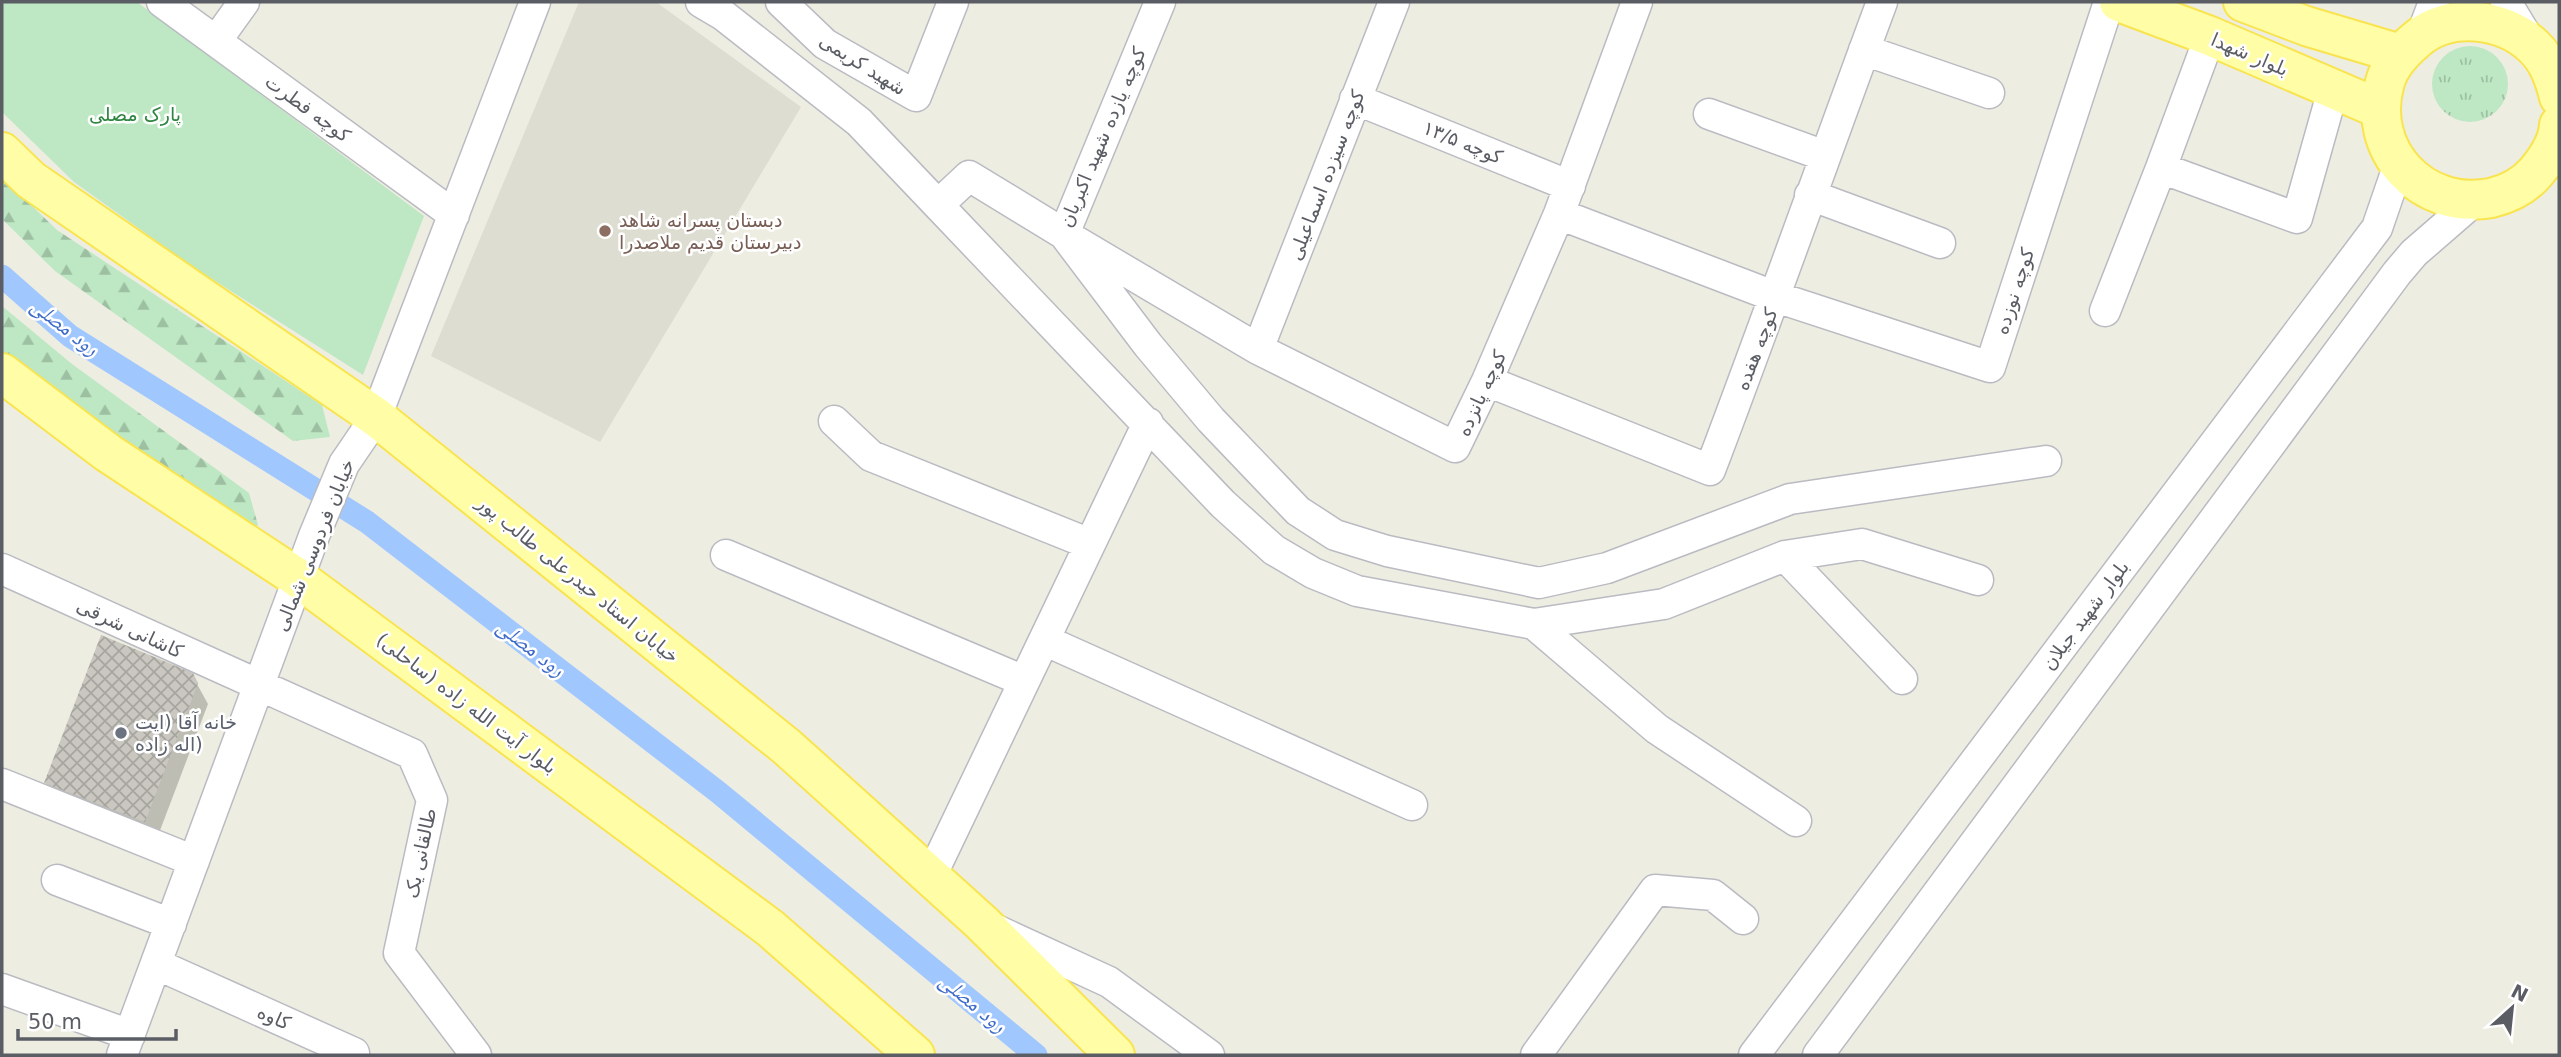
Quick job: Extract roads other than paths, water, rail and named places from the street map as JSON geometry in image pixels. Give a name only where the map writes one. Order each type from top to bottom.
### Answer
[{"type":"main road","name":"بلوار شهدا","points":[[2119,2],[2210,36],[2380,109]]},
{"type":"main road","points":[[2244,2],[2310,14],[2346,39],[2479,21],[2508,29],[2546,54],[2559,97]]},
{"type":"main road","points":[[2419,30],[2386,80],[2380,109],[2385,138],[2399,164],[2420,185],[2446,197],[2474,201],[2503,195],[2528,181],[2548,158],[2559,125]]},
{"type":"main road","points":[[2333,90],[2335,64],[2346,39]]},
{"type":"main road","name":"خیابان استاد حیدرعلی طالب پور","points":[[2,152],[31,180],[376,417],[787,747],[982,923],[1115,1055]]},
{"type":"main road","name":"بلوار آیت الله زاده (ساحلی)","points":[[2,373],[108,453],[298,578],[770,928],[915,1055]]},
{"type":"street","name":"کوچه فطرت","points":[[162,2],[454,215]]},
{"type":"street","points":[[216,41],[244,2]]},
{"type":"street","name":"خیابان فردوسی شمالی","points":[[126,1045],[314,536],[344,464],[376,417],[535,2]]},
{"type":"street","points":[[701,2],[723,15],[859,122],[1223,504],[1274,550],[1313,573],[1357,591],[1534,624],[1664,604],[1784,556],[1863,544],[1978,580]]},
{"type":"street","name":"شهید کریمی","points":[[780,2],[825,44],[916,96],[953,2]]},
{"type":"street","name":"کوچه یازده شهید اکبریان","points":[[938,205],[969,176],[1064,234],[1160,2]]},
{"type":"street","name":"کوچه سیزده اسماعیلی","points":[[1258,349],[1394,2]]},
{"type":"street","name":"کوچه پانزده","points":[[1064,234],[1258,349],[1455,447],[1487,381],[1559,214],[1637,2]]},
{"type":"street","name":"کوچه هفده","points":[[1487,381],[1710,470],[1882,2]]},
{"type":"street","name":"کوچه نوزده","points":[[1776,296],[1990,366],[2109,2]]},
{"type":"street","points":[[2506,2],[2546,54]]},
{"type":"street","points":[[2105,311],[2210,36]]},
{"type":"street","points":[[1864,50],[1989,93]]},
{"type":"street","points":[[2161,168],[2297,218],[2333,90]]},
{"type":"street","name":"کوچه ۱۳/۵","points":[[1355,99],[1570,186]]},
{"type":"street","points":[[1709,114],[1825,156]]},
{"type":"street","name":"بلوار شهید جیلان","points":[[1754,1055],[2376,228],[2399,164]]},
{"type":"street","points":[[1810,195],[1940,243]]},
{"type":"street","points":[[1818,1055],[2380,295],[2414,253],[2474,201]]},
{"type":"street","points":[[1559,214],[1776,296]]},
{"type":"street","points":[[2376,228],[2414,253]]},
{"type":"street","points":[[1064,234],[1211,420],[1298,511],[1335,535],[1387,551],[1539,583],[1607,568],[1790,499],[2046,461]]},
{"type":"street","points":[[834,421],[871,456],[1090,544]]},
{"type":"street","points":[[931,876],[1148,423]]},
{"type":"street","points":[[726,555],[1024,681]]},
{"type":"street","points":[[1784,556],[1902,679]]},
{"type":"street","name":"کاشانی شرقی","points":[[2,569],[258,686]]},
{"type":"street","points":[[1534,624],[1657,729],[1796,821]]},
{"type":"street","points":[[1044,640],[1412,805]]},
{"type":"street","name":"طالقانی یک","points":[[258,686],[412,754],[432,800],[399,953],[476,1055]]},
{"type":"street","points":[[2,784],[194,861]]},
{"type":"street","points":[[57,880],[171,924]]},
{"type":"street","points":[[1536,1055],[1655,890],[1713,895],[1743,919]]},
{"type":"street","points":[[982,923],[1109,982],[1209,1055]]},
{"type":"street","name":"کاوه","points":[[156,964],[354,1053]]},
{"type":"street","points":[[2,989],[126,1045]]},
{"type":"waterway","name":"رود مصلی","points":[[2,276],[70,336],[367,522],[718,792],[1036,1055]]},
{"type":"place","name":"دبستان پسرانه شاهد دبیرستان قدیم ملاصدرا","points":[[605,231]]},
{"type":"place","name":"خانه آقا (ایت اله زاده)","points":[[121,733]]},
{"type":"park label","name":"پارک مصلی","points":[[135,114]]}]
